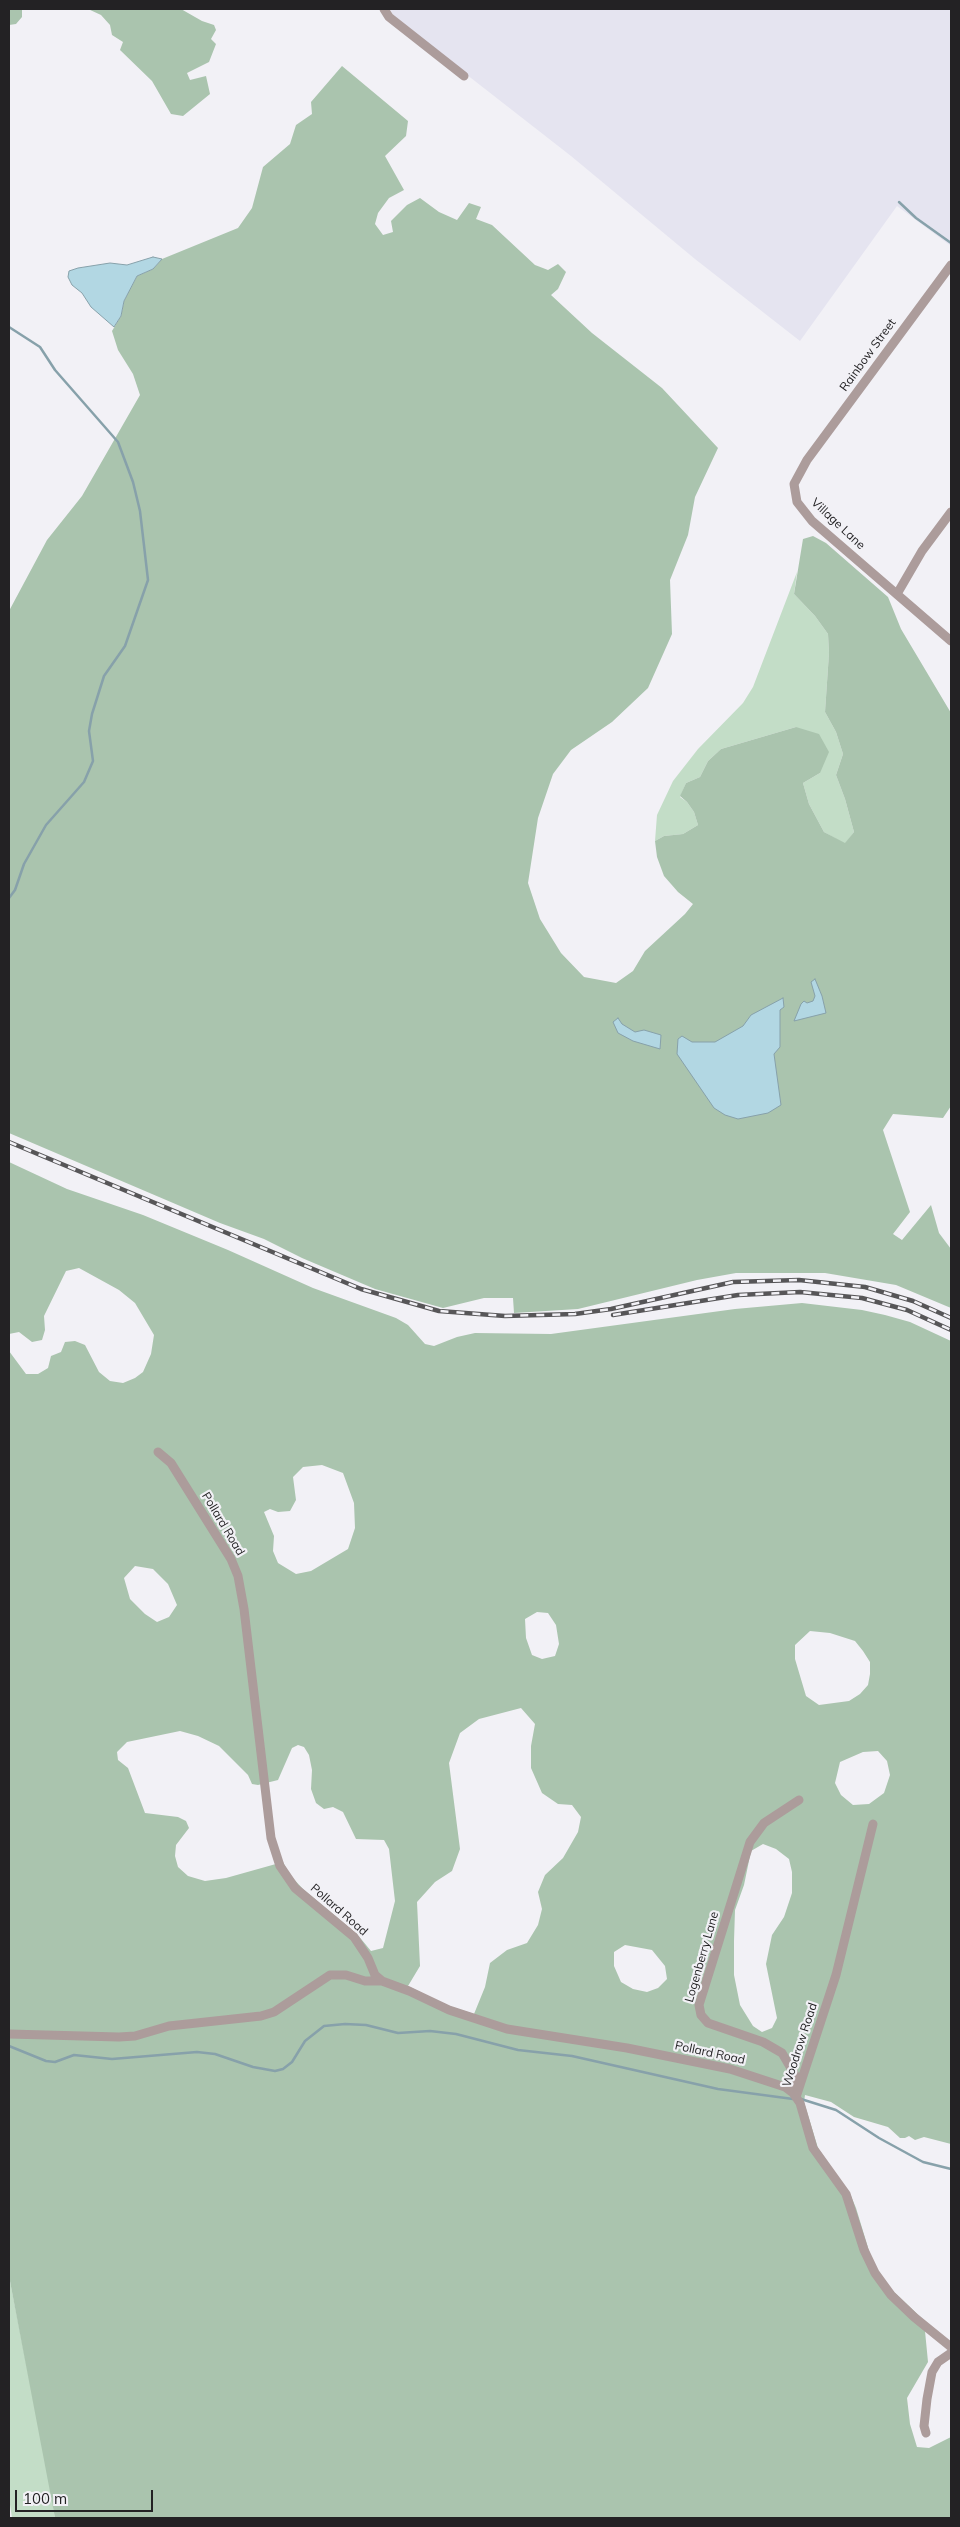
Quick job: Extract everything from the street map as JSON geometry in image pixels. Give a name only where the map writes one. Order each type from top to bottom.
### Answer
[{"type":"street","points":[[384,9],[389,18],[464,76]]},
{"type":"street","name":"Rainbow Street","points":[[807,460],[951,265]]},
{"type":"street","name":"Village Lane","points":[[807,460],[794,484],[797,502],[812,520],[951,641]]},
{"type":"street","points":[[897,594],[922,551],[951,512]]},
{"type":"street","name":"Pollard Road","points":[[158,1452],[171,1463],[231,1559],[238,1576],[243,1601],[270,1830],[280,1866],[295,1888],[354,1937],[368,1958],[375,1975],[382,1981],[409,1991],[449,2010],[507,2029],[627,2048],[730,2069],[772,2081],[789,2090],[796,2097]]},
{"type":"street","name":"Logenberry Lane","points":[[789,2090],[795,2082],[795,2075],[782,2053],[764,2042],[708,2023],[701,2015],[699,2005],[750,1842],[764,1823],[799,1800]]},
{"type":"street","name":"Woodrow Road","points":[[873,1824],[836,1975],[796,2097],[802,2109],[814,2148],[842,2186],[850,2203],[864,2250],[875,2274],[891,2294],[914,2317],[951,2348]]},
{"type":"street","points":[[9,2034],[135,2036],[169,2026],[261,2016],[274,2012],[330,1975],[346,1975],[366,1981],[382,1981]]},
{"type":"street","points":[[926,2433],[924,2426],[932,2372],[938,2362],[951,2353]]},
{"type":"shaded area","points":[[390,9],[951,9],[951,246],[897,206],[800,341],[695,259],[571,156],[421,39],[393,15]]},
{"type":"green space","points":[[9,9],[22,9],[22,17],[16,24],[9,25]]},
{"type":"green space","points":[[88,9],[181,9],[202,21],[214,25],[216,30],[211,39],[216,44],[209,62],[187,73],[190,80],[206,76],[210,94],[183,116],[171,114],[152,81],[120,50],[123,42],[112,35],[110,25],[101,15]]},
{"type":"green space","points":[[342,66],[408,121],[406,136],[385,156],[404,190],[389,198],[378,213],[375,224],[383,235],[393,232],[391,221],[407,205],[420,198],[439,212],[457,220],[469,203],[481,207],[476,219],[492,225],[535,265],[548,270],[558,264],[566,272],[558,289],[551,295],[592,333],[662,388],[718,448],[695,497],[688,535],[670,580],[672,634],[648,688],[612,722],[571,750],[553,774],[538,818],[528,883],[540,919],[561,953],[584,977],[616,983],[633,971],[645,951],[685,914],[693,904],[678,892],[664,876],[657,857],[655,841],[664,836],[683,834],[698,825],[694,812],[680,796],[686,783],[700,777],[708,761],[721,749],[796,727],[819,734],[829,752],[820,773],[803,783],[809,804],[824,832],[845,843],[854,832],[836,775],[843,754],[836,732],[825,712],[829,653],[828,634],[815,616],[794,594],[803,539],[813,536],[826,543],[888,597],[901,629],[951,713],[951,1106],[943,1118],[893,1114],[883,1130],[910,1212],[893,1234],[902,1240],[931,1205],[939,1233],[951,1249],[951,1308],[896,1285],[825,1273],[736,1273],[697,1280],[578,1309],[514,1313],[513,1298],[484,1298],[443,1308],[375,1289],[302,1258],[264,1239],[220,1223],[9,1133],[9,611],[47,540],[82,496],[140,395],[133,374],[118,350],[112,331],[121,316],[124,301],[137,276],[153,269],[162,259],[238,228],[252,208],[263,167],[290,144],[296,125],[312,114],[311,102]]},
{"type":"green space","points":[[797,572],[794,594],[815,616],[828,634],[829,653],[825,712],[836,732],[843,754],[836,775],[854,832],[845,844],[824,832],[809,804],[803,783],[820,773],[796,727],[721,749],[708,761],[700,777],[686,783],[680,797],[687,802],[694,812],[698,825],[683,834],[664,836],[655,841],[657,815],[673,781],[698,749],[743,703],[753,687]]},
{"type":"green space","points":[[9,1162],[67,1189],[143,1215],[313,1288],[396,1318],[408,1325],[425,1344],[434,1346],[457,1337],[475,1333],[551,1334],[735,1309],[802,1303],[862,1310],[885,1315],[910,1322],[951,1341],[951,2144],[924,2137],[915,2140],[909,2136],[900,2138],[888,2127],[854,2117],[831,2102],[805,2095],[804,2102],[818,2148],[851,2196],[870,2254],[877,2269],[892,2290],[929,2325],[925,2331],[928,2362],[907,2398],[910,2424],[917,2447],[929,2448],[951,2437],[951,2518],[55,2518],[9,2276],[9,1351],[26,1374],[38,1374],[48,1368],[51,1356],[61,1352],[65,1342],[75,1341],[85,1345],[99,1372],[110,1381],[123,1383],[143,1372],[151,1354],[154,1335],[135,1303],[119,1290],[79,1268],[66,1271],[44,1316],[45,1330],[42,1340],[32,1342],[19,1332],[9,1334]],"holes":[[[322,1465],[343,1473],[354,1503],[355,1528],[348,1549],[311,1571],[296,1574],[278,1563],[273,1551],[274,1536],[264,1512],[270,1509],[278,1512],[290,1511],[296,1500],[293,1477],[303,1467]],[[135,1566],[153,1569],[168,1584],[177,1605],[169,1617],[157,1622],[145,1614],[130,1599],[124,1578]],[[537,1612],[548,1613],[556,1625],[559,1644],[555,1656],[542,1659],[532,1655],[526,1638],[525,1619]],[[810,1631],[830,1633],[855,1641],[870,1662],[868,1685],[860,1694],[849,1701],[819,1705],[806,1696],[795,1659],[795,1645]],[[521,1708],[535,1724],[531,1746],[531,1768],[542,1793],[558,1804],[572,1805],[581,1817],[578,1832],[563,1858],[545,1875],[538,1892],[542,1909],[538,1925],[527,1943],[507,1950],[490,1963],[485,1987],[474,2014],[446,2005],[408,1986],[420,1966],[417,1902],[435,1882],[452,1871],[460,1849],[449,1763],[460,1733],[479,1719]],[[180,1731],[198,1736],[219,1746],[248,1775],[252,1784],[258,1785],[278,1780],[292,1748],[298,1745],[304,1747],[309,1755],[312,1770],[311,1789],[316,1803],[324,1809],[333,1807],[343,1812],[356,1839],[384,1840],[389,1849],[395,1901],[383,1948],[371,1951],[357,1934],[303,1889],[290,1875],[283,1862],[226,1878],[205,1881],[188,1876],[178,1867],[175,1856],[176,1845],[189,1828],[186,1821],[178,1817],[145,1813],[128,1768],[118,1760],[117,1752],[127,1742]],[[878,1751],[887,1761],[890,1775],[884,1793],[869,1804],[853,1805],[841,1795],[835,1783],[840,1762],[863,1752]],[[763,1844],[776,1849],[789,1859],[792,1872],[792,1893],[784,1917],[772,1935],[766,1964],[777,2018],[772,2028],[762,2032],[753,2026],[740,2005],[734,1975],[735,1910],[744,1885],[751,1851]],[[625,1945],[652,1950],[665,1966],[667,1979],[658,1988],[647,1992],[633,1989],[621,1982],[614,1966],[614,1952]]]},
{"type":"green space","points":[[9,2276],[55,2518],[12,2518],[9,2498]]},
{"type":"water","points":[[153,257],[162,259],[153,269],[137,276],[124,301],[121,316],[114,327],[91,307],[82,293],[72,285],[68,277],[69,271],[78,268],[110,263],[127,265]]},
{"type":"water","points":[[815,979],[826,1013],[794,1021],[801,1004],[804,1001],[807,1003],[813,1001],[815,996],[811,982]]},
{"type":"water","points":[[783,998],[784,1007],[780,1010],[780,1047],[774,1054],[781,1105],[768,1113],[738,1119],[725,1115],[714,1108],[677,1054],[678,1039],[682,1036],[692,1042],[715,1042],[743,1026],[751,1015]]},
{"type":"water","points":[[618,1018],[622,1024],[635,1032],[644,1030],[661,1035],[660,1049],[633,1041],[618,1033],[613,1022]]},
{"type":"waterway","points":[[899,202],[916,218],[951,243]]},
{"type":"waterway","points":[[9,327],[40,347],[55,370],[118,442],[133,482],[140,511],[148,580],[125,646],[104,676],[92,714],[89,731],[93,761],[84,782],[46,825],[24,864],[15,890],[9,898]]},
{"type":"waterway","points":[[9,2046],[46,2061],[55,2062],[74,2055],[112,2059],[197,2052],[215,2054],[253,2067],[275,2071],[283,2069],[292,2062],[305,2041],[324,2026],[366,2025],[398,2033],[430,2031],[456,2034],[518,2050],[572,2056],[718,2089],[793,2099]]},
{"type":"waterway","points":[[801,2099],[836,2110],[879,2138],[923,2162],[951,2169]]},
{"type":"railway","points":[[9,1142],[361,1289],[439,1311],[505,1316],[575,1314],[611,1309],[733,1282],[799,1280],[865,1287],[913,1301],[951,1318]]},
{"type":"railway","points":[[613,1315],[738,1295],[800,1292],[862,1298],[907,1310],[951,1330]]}]
